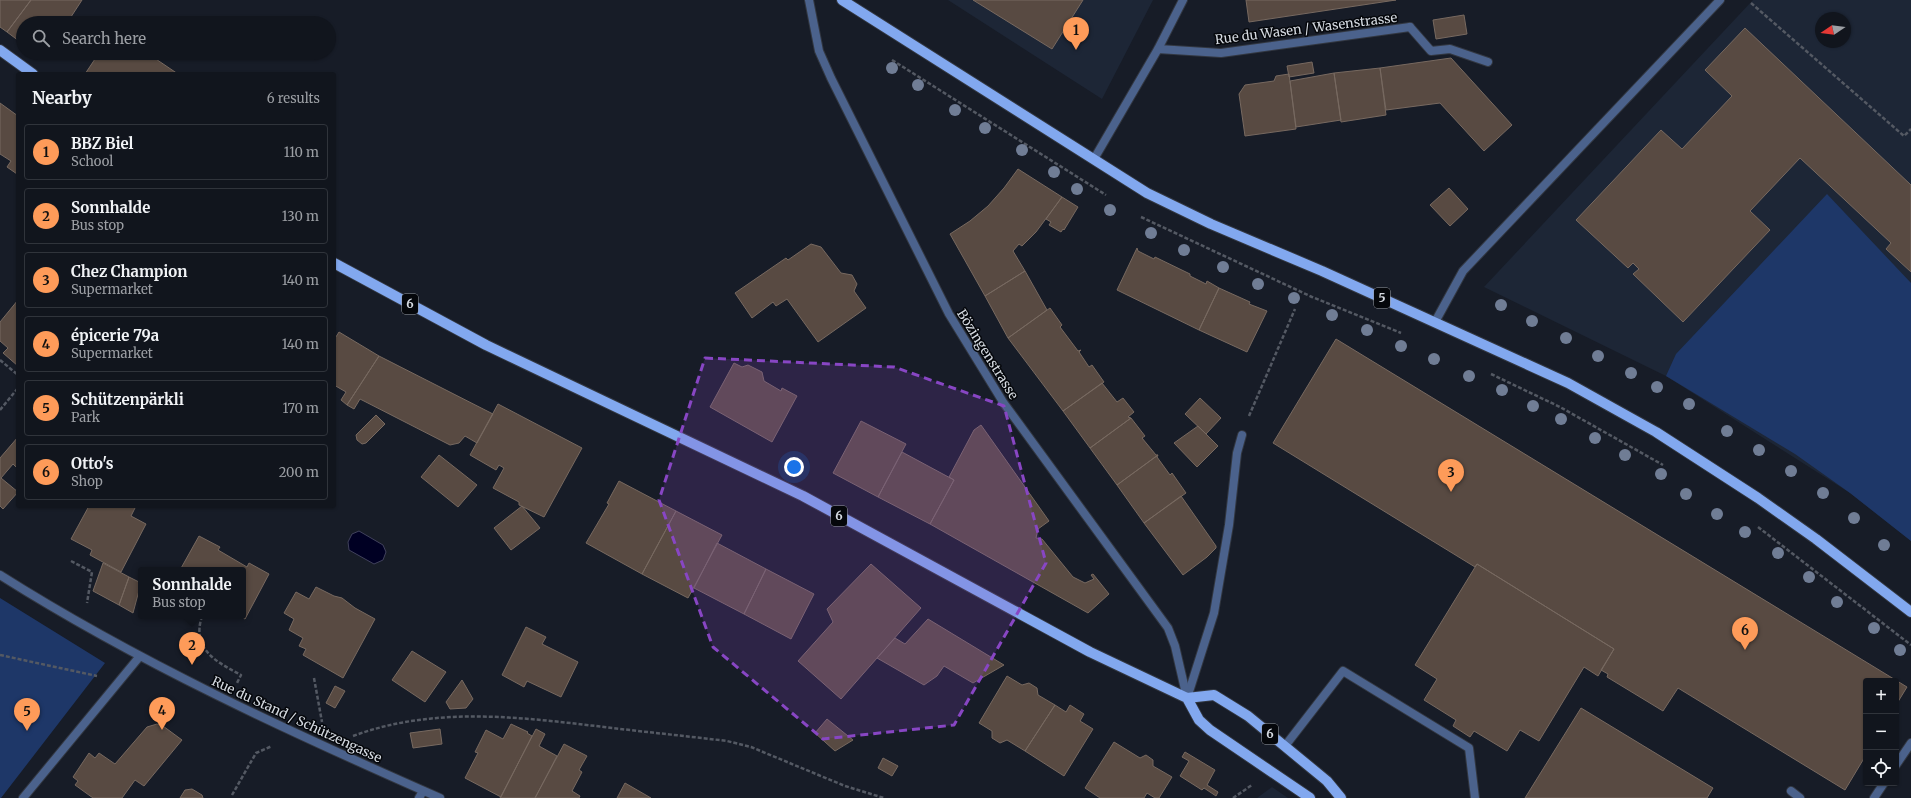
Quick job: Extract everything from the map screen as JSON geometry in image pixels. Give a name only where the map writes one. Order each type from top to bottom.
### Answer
[{"type":"main road","name":"5","points":[[842,0],[1147,193],[1168,204],[1435,322],[1568,383],[1656,432],[1765,502],[1911,612]]},
{"type":"main road","points":[[0,50],[30,72]]},
{"type":"main road","name":"6","points":[[336,264],[486,345],[803,496],[1090,652],[1186,698],[1214,695],[1248,716],[1285,746],[1327,781],[1341,798]]},
{"type":"main road","name":"6","points":[[1186,698],[1199,720],[1210,730],[1310,798]]},
{"type":"street","name":"Bözingenstrasse","points":[[809,0],[819,51],[831,78],[949,314],[1003,402],[1168,628],[1175,646],[1186,698]]},
{"type":"street","points":[[1094,160],[1158,49],[1183,0]]},
{"type":"street","points":[[1435,322],[1463,271],[1720,0]]},
{"type":"street","name":"Rue du Wasen / Wasenstrasse","points":[[1158,49],[1221,54],[1410,27],[1431,51],[1450,49],[1488,62]]},
{"type":"street","points":[[1186,698],[1214,613],[1229,525],[1237,453],[1242,435]]},
{"type":"street","name":"Rue du Stand / Schützengasse","points":[[0,575],[84,626],[232,704],[326,746],[421,794],[440,798]]},
{"type":"street","points":[[24,798],[140,656]]},
{"type":"street","points":[[1285,746],[1343,671],[1469,748],[1475,798]]},
{"type":"street","points":[[1899,761],[1911,743]]},
{"type":"street","points":[[1874,798],[1882,786]]},
{"type":"street","points":[[1790,791],[1800,798]]},
{"type":"path","points":[[1751,3],[1904,136],[1911,129]]},
{"type":"path","points":[[890,57],[896,63],[1107,196]]},
{"type":"path","points":[[1139,216],[1312,297],[1407,336]]},
{"type":"path","points":[[1242,435],[1296,309]]},
{"type":"path","points":[[0,360],[16,373]]},
{"type":"path","points":[[1490,374],[1560,407],[1643,452],[1669,469]]},
{"type":"path","points":[[0,410],[16,390]]},
{"type":"path","points":[[1752,522],[1911,645]]},
{"type":"path","points":[[71,561],[92,572],[84,626]]},
{"type":"path","points":[[202,619],[200,629],[208,654],[214,660],[241,675]]},
{"type":"path","points":[[0,655],[82,672]]},
{"type":"path","points":[[314,678],[326,746],[356,735],[396,724],[439,718],[489,716],[523,717],[727,741],[751,747],[845,786],[884,798]]},
{"type":"path","points":[[232,795],[256,753],[296,733]]},
{"type":"path","points":[[1233,798],[1252,785]]},
{"type":"highlighted area","points":[[705,358],[894,367],[1004,406],[1046,563],[954,725],[823,739],[713,647],[659,500]]},
{"type":"shaded area","points":[[948,0],[1153,0],[1102,99]]},
{"type":"shaded area","points":[[1753,0],[1911,0],[1911,541],[1850,493],[1666,376],[1484,287]]},
{"type":"shaded area","points":[[1827,194],[1911,283],[1911,541],[1850,493],[1795,454],[1666,376],[1676,354]]},
{"type":"shaded area","points":[[359,531],[383,545],[386,552],[383,560],[374,564],[349,550],[348,542],[352,534]]},
{"type":"shaded area","points":[[0,598],[105,663],[1,798],[0,798]]},
{"type":"shaded area","points":[[1272,787],[1288,798],[1257,798]]},
{"type":"building","points":[[0,0],[31,0],[19,16],[16,16],[16,20],[7,32],[0,27]]},
{"type":"building","points":[[31,0],[82,0],[72,16],[19,16]]},
{"type":"building","points":[[973,0],[1083,0],[1052,49]]},
{"type":"building","points":[[1246,0],[1396,0],[1249,22]]},
{"type":"building","points":[[1464,15],[1467,34],[1436,39],[1433,20]]},
{"type":"building","points":[[16,20],[16,39],[7,32]]},
{"type":"building","points":[[1745,28],[1911,185],[1911,272],[1886,249],[1891,243],[1800,158],[1750,211],[1770,230],[1683,322],[1633,274],[1639,269],[1633,263],[1628,268],[1576,220],[1661,130],[1682,149],[1732,96],[1705,70]]},
{"type":"building","points":[[1451,58],[1512,125],[1484,151],[1440,103],[1386,110],[1380,68]]},
{"type":"building","points":[[94,60],[157,60],[175,72],[86,72]]},
{"type":"building","points":[[1312,62],[1314,73],[1289,77],[1287,66]]},
{"type":"building","points":[[1380,68],[1386,115],[1341,122],[1334,73]]},
{"type":"building","points":[[1334,73],[1341,120],[1296,127],[1290,81]]},
{"type":"building","points":[[1289,74],[1296,129],[1245,136],[1239,94],[1245,85],[1274,81],[1276,76]]},
{"type":"building","points":[[0,103],[16,115],[16,173],[7,167],[11,161],[0,154]]},
{"type":"building","points":[[1018,169],[1062,197],[1036,232],[1022,246],[1019,244],[1013,251],[1025,271],[985,296],[950,234],[970,221],[988,206]]},
{"type":"building","points":[[1449,188],[1468,209],[1450,226],[1430,205]]},
{"type":"building","points":[[1062,197],[1078,207],[1064,230],[1063,229],[1061,232],[1049,225],[1051,222],[1046,219]]},
{"type":"building","points":[[811,244],[821,247],[841,273],[852,275],[857,284],[854,291],[866,308],[818,342],[787,299],[776,306],[773,302],[752,318],[735,293],[786,258],[788,260]]},
{"type":"building","points":[[1137,248],[1138,251],[1154,259],[1155,257],[1190,274],[1190,276],[1206,284],[1207,281],[1219,288],[1199,330],[1117,290]]},
{"type":"building","points":[[1025,271],[1047,310],[1008,338],[985,296]]},
{"type":"building","points":[[1219,288],[1250,302],[1249,304],[1267,311],[1247,352],[1199,330]]},
{"type":"building","points":[[16,302],[16,364],[3,353],[8,348],[0,341],[0,322]]},
{"type":"building","points":[[1050,308],[1062,325],[1060,327],[1078,351],[1081,350],[1079,352],[1089,367],[1092,365],[1104,382],[1063,411],[1008,338]]},
{"type":"building","points":[[339,332],[379,356],[347,405],[341,400],[346,392],[336,386],[336,337]]},
{"type":"building","points":[[1336,339],[1892,678],[1863,678],[1863,760],[1845,790],[1678,688],[1663,711],[1607,677],[1608,674],[1601,670],[1614,649],[1477,564],[1475,567],[1273,443]]},
{"type":"building","points":[[379,356],[493,414],[477,443],[465,436],[459,443],[450,445],[360,399],[354,409],[347,405]]},
{"type":"building","points":[[734,363],[742,367],[748,365],[762,372],[764,381],[781,391],[782,388],[797,396],[772,442],[710,407]]},
{"type":"building","points":[[1102,383],[1117,402],[1123,398],[1134,412],[1128,417],[1131,418],[1090,448],[1063,411]]},
{"type":"building","points":[[1200,398],[1221,418],[1206,434],[1185,414]]},
{"type":"building","points":[[498,404],[582,448],[544,517],[519,505],[519,502],[493,488],[504,468],[499,465],[496,470],[470,455]]},
{"type":"building","points":[[376,415],[385,424],[366,443],[362,444],[357,440],[356,435]]},
{"type":"building","points":[[1131,418],[1145,436],[1142,438],[1156,455],[1158,455],[1117,485],[1090,448]]},
{"type":"building","points":[[861,421],[906,444],[878,497],[833,473]]},
{"type":"building","points":[[981,425],[1049,521],[1038,529],[1036,538],[1042,539],[1073,577],[1085,583],[1094,579],[1091,575],[1093,574],[1109,594],[1088,613],[930,524],[954,480],[949,477],[974,430]]},
{"type":"building","points":[[1198,426],[1218,446],[1197,467],[1174,443]]},
{"type":"building","points":[[16,439],[16,467],[13,464],[1,478],[16,490],[16,494],[3,509],[0,506],[0,458]]},
{"type":"building","points":[[902,452],[954,480],[930,524],[878,497]]},
{"type":"building","points":[[439,455],[477,485],[458,507],[421,477]]},
{"type":"building","points":[[1158,455],[1157,457],[1170,475],[1172,473],[1186,493],[1144,523],[1117,485]]},
{"type":"building","points":[[619,481],[676,511],[642,574],[586,543],[609,504],[607,503]]},
{"type":"building","points":[[1181,496],[1216,546],[1216,548],[1207,557],[1183,575],[1144,523]]},
{"type":"building","points":[[522,506],[540,528],[511,550],[494,528]]},
{"type":"building","points":[[88,508],[135,508],[131,516],[146,524],[121,572],[90,555],[92,550],[71,539]]},
{"type":"building","points":[[676,511],[722,535],[688,598],[642,574]]},
{"type":"building","points":[[199,536],[220,547],[218,550],[247,567],[249,563],[269,574],[246,617],[246,567],[182,567]]},
{"type":"building","points":[[717,543],[766,569],[744,614],[694,588]]},
{"type":"building","points":[[103,563],[129,577],[119,605],[93,591]]},
{"type":"building","points":[[871,564],[921,608],[841,699],[798,661],[833,622],[827,609]]},
{"type":"building","points":[[1477,564],[1614,649],[1598,676],[1584,667],[1539,741],[1520,730],[1507,751],[1474,731],[1470,737],[1453,726],[1456,720],[1424,700],[1437,679],[1415,665]]},
{"type":"building","points":[[766,569],[814,594],[791,639],[744,614]]},
{"type":"building","points":[[129,577],[138,582],[138,594],[133,613],[119,605]]},
{"type":"building","points":[[316,587],[334,596],[342,598],[355,608],[375,619],[343,678],[303,655],[306,649],[299,646],[303,638],[289,630],[294,619],[284,613],[296,592],[309,599]]},
{"type":"building","points":[[928,619],[1004,665],[973,683],[944,666],[937,676],[924,685],[877,658],[895,638],[905,644]]},
{"type":"building","points":[[526,627],[546,637],[542,644],[578,662],[561,697],[527,681],[524,687],[502,675]]},
{"type":"building","points":[[412,651],[446,672],[425,702],[392,680]]},
{"type":"building","points":[[1007,676],[1022,685],[1029,683],[1037,688],[1038,695],[1055,705],[1025,751],[1007,740],[1000,743],[992,738],[992,731],[979,723]]},
{"type":"building","points":[[462,680],[473,699],[466,708],[450,709],[446,702]]},
{"type":"building","points":[[1899,682],[1907,687],[1899,700]]},
{"type":"building","points":[[335,686],[345,691],[335,708],[326,703]]},
{"type":"building","points":[[1055,705],[1066,712],[1070,705],[1084,714],[1080,721],[1093,729],[1064,776],[1025,751]]},
{"type":"building","points":[[1581,708],[1713,788],[1707,798],[1525,798]]},
{"type":"building","points":[[827,719],[853,740],[835,751],[815,733]]},
{"type":"building","points":[[157,724],[163,726],[182,740],[144,786],[135,780],[122,798],[93,798],[75,785],[78,781],[73,777],[89,753],[95,758],[99,753],[115,764],[147,727]]},
{"type":"building","points":[[511,724],[528,732],[527,733],[532,736],[501,797],[465,778],[478,753],[475,752],[486,730],[503,739]]},
{"type":"building","points":[[440,729],[442,744],[413,748],[410,733]]},
{"type":"building","points":[[536,729],[545,734],[539,746],[557,756],[535,798],[500,798]]},
{"type":"building","points":[[1114,742],[1140,758],[1146,755],[1153,760],[1153,766],[1172,777],[1159,798],[1155,798],[1147,793],[1144,798],[1100,798],[1085,788]]},
{"type":"building","points":[[564,744],[587,756],[579,770],[582,772],[572,791],[580,796],[579,798],[535,798]]},
{"type":"building","points":[[1185,752],[1215,770],[1207,785],[1218,792],[1216,796],[1204,788],[1202,790],[1180,776],[1189,761],[1182,757]]},
{"type":"building","points":[[883,758],[898,766],[892,776],[878,768]]},
{"type":"building","points":[[625,783],[651,798],[617,798]]},
{"type":"building","points":[[192,789],[202,795],[203,798],[180,798],[185,790]]},
{"type":"place","name":"BBZ Biel","points":[[1076,50]]},
{"type":"place","name":"Chez Champion","points":[[1451,492]]},
{"type":"place","name":"Otto's","points":[[1745,650]]},
{"type":"place","name":"Sonnhalde","points":[[192,665]]},
{"type":"place","name":"épicerie 79a","points":[[162,730]]},
{"type":"place","name":"Schützenpärkli","points":[[27,731]]}]
